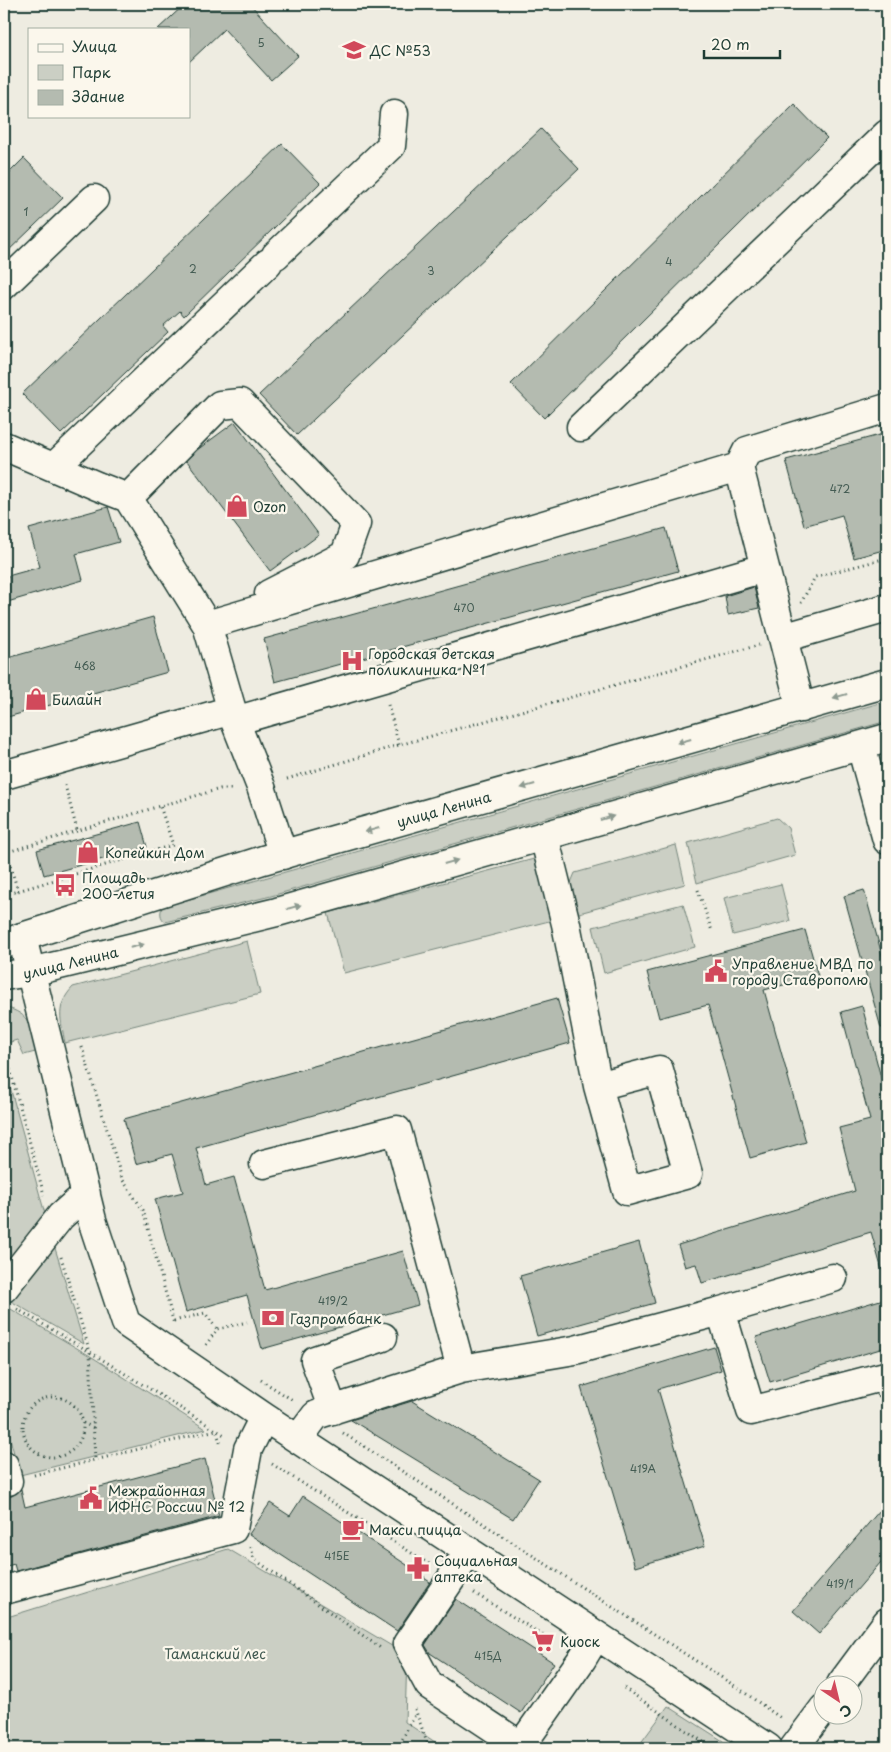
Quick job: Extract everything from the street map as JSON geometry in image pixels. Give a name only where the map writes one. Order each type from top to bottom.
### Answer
[{"type":"main road","points":[[54,467],[391,146],[394,114]]},
{"type":"main road","points":[[582,427],[887,134]]},
{"type":"main road","points":[[4,285],[94,199]]},
{"type":"main road","points":[[128,498],[220,405],[240,403],[356,524],[345,555],[208,625]]},
{"type":"main road","points":[[801,708],[739,467],[747,451],[887,408]]},
{"type":"main road","points":[[4,446],[128,498],[208,625],[234,715],[261,787],[283,855]]},
{"type":"main road","points":[[208,625],[739,467]]},
{"type":"main road","points":[[4,775],[59,759],[381,679],[764,568]]},
{"type":"main road","points":[[783,638],[887,608]]},
{"type":"main road","name":"улица Ленина","points":[[13,941],[283,855],[887,683]]},
{"type":"main road","name":"улица Ленина","points":[[4,976],[31,972],[277,912],[887,738]]},
{"type":"main road","points":[[861,746],[887,840]]},
{"type":"main road","points":[[544,836],[566,924],[598,1086]]},
{"type":"main road","points":[[13,941],[31,972],[92,1220],[126,1323],[264,1417],[768,1748]]},
{"type":"main road","points":[[264,1164],[397,1130],[461,1369]]},
{"type":"main road","points":[[8,1297],[52,1226],[86,1194]]},
{"type":"main road","points":[[298,1439],[325,1413],[461,1369],[575,1350],[721,1311],[833,1278]]},
{"type":"main road","points":[[721,1311],[752,1411],[885,1376],[887,1384]]},
{"type":"main road","points":[[325,1413],[315,1360],[383,1337]]},
{"type":"main road","points":[[4,1590],[233,1529],[248,1449],[264,1417]]},
{"type":"main road","points":[[468,1550],[451,1579],[407,1644],[428,1685],[521,1746],[596,1636]]},
{"type":"main road","points":[[848,1674],[887,1622]]},
{"type":"main road","points":[[799,1741],[814,1721]]},
{"type":"path","points":[[801,604],[815,578],[887,558]]},
{"type":"path","points":[[18,891],[5,852],[220,789],[261,787],[399,745],[783,638]]},
{"type":"path","points":[[381,679],[399,745]]},
{"type":"path","points":[[59,759],[77,830]]},
{"type":"path","points":[[4,895],[173,845],[160,806]]},
{"type":"path","points":[[698,890],[712,931]]},
{"type":"path","points":[[82,1047],[122,1179],[143,1210],[175,1326]]},
{"type":"path","points":[[4,1051],[52,1226],[90,1352],[95,1461]]},
{"type":"path","points":[[4,1068],[9,1066]]},
{"type":"path","points":[[8,1297],[90,1352],[216,1430],[222,1448]]},
{"type":"path","points":[[174,1321],[205,1313],[217,1330]]},
{"type":"path","points":[[206,1345],[217,1330],[247,1322]]},
{"type":"path","points":[[198,1340],[214,1350]]},
{"type":"path","points":[[253,1375],[325,1413],[740,1690],[799,1741]]},
{"type":"path","points":[[83,1423],[78,1444],[70,1452],[59,1457],[48,1457],[36,1453],[28,1445],[22,1425],[24,1415],[30,1406],[38,1400],[58,1396],[75,1406],[83,1423],[94,1428]]},
{"type":"path","points":[[6,1473],[95,1461],[216,1430]]},
{"type":"path","points":[[238,1503],[254,1559],[383,1650]]},
{"type":"path","points":[[414,1704],[429,1748]]},
{"type":"path","points":[[398,1748],[417,1713]]},
{"type":"green space","points":[[887,701],[887,721],[271,896],[165,922],[161,917],[162,907]]},
{"type":"green space","points":[[777,818],[788,828],[795,855],[697,883],[688,843]]},
{"type":"green space","points":[[676,845],[685,884],[572,915],[567,892],[575,873]]},
{"type":"green space","points":[[534,859],[539,867],[553,920],[344,973],[328,913]]},
{"type":"green space","points":[[781,884],[790,921],[733,935],[724,898]]},
{"type":"green space","points":[[683,904],[695,947],[604,973],[593,927]]},
{"type":"green space","points":[[247,941],[260,994],[65,1043],[61,1020],[62,1007],[67,994],[73,987]]},
{"type":"green space","points":[[4,1007],[20,1013],[29,1023],[39,1051],[24,1055],[17,1040],[4,1044]]},
{"type":"green space","points":[[6,1072],[48,1225],[17,1264],[4,1242],[4,1073]]},
{"type":"green space","points":[[51,1235],[84,1344],[4,1297]]},
{"type":"green space","points":[[4,1305],[92,1357],[206,1429],[20,1475],[4,1417]]},
{"type":"green space","name":"Таманский лес","points":[[228,1549],[407,1655],[405,1722],[444,1748],[4,1748],[4,1618]]},
{"type":"green space","points":[[668,1706],[734,1748],[637,1748]]},
{"type":"building","points":[[185,4],[250,4],[298,56],[271,80],[224,29],[190,61],[190,28],[159,28]]},
{"type":"building","points":[[794,104],[827,138],[544,418],[511,384]]},
{"type":"building","points":[[541,129],[579,169],[297,435],[259,395]]},
{"type":"building","points":[[282,144],[320,183],[184,316],[180,311],[163,326],[168,332],[61,434],[22,394]]},
{"type":"building","points":[[24,158],[63,198],[4,255],[4,178]]},
{"type":"building","points":[[235,422],[319,535],[270,571],[187,461],[197,450]]},
{"type":"building","points":[[887,433],[887,549],[854,558],[842,515],[804,526],[786,460]]},
{"type":"building","points":[[108,507],[119,542],[76,554],[83,580],[4,603],[4,577],[40,567],[29,529]]},
{"type":"building","points":[[666,528],[678,571],[275,682],[264,639]]},
{"type":"building","points":[[754,587],[759,608],[728,615],[725,596]]},
{"type":"building","points":[[153,617],[168,672],[4,718],[4,659]]},
{"type":"building","points":[[140,822],[147,847],[44,875],[37,850]]},
{"type":"building","points":[[864,890],[887,973],[887,1027],[881,1028],[844,896]]},
{"type":"building","points":[[805,930],[818,976],[764,990],[806,1142],[750,1158],[708,1005],[659,1018],[647,972]]},
{"type":"building","points":[[557,998],[570,1043],[196,1148],[206,1185],[234,1177],[265,1290],[403,1251],[418,1305],[262,1349],[247,1295],[186,1312],[155,1199],[183,1192],[172,1154],[136,1164],[124,1119]]},
{"type":"building","points":[[862,1006],[887,1100],[887,1269],[882,1270],[871,1232],[702,1283],[696,1264],[685,1267],[678,1245],[855,1191],[839,1128],[870,1120],[841,1012]]},
{"type":"building","points":[[639,1242],[655,1303],[537,1336],[520,1276]]},
{"type":"building","points":[[887,1298],[887,1347],[770,1382],[756,1337]]},
{"type":"building","points":[[714,1347],[721,1370],[658,1389],[705,1546],[635,1567],[581,1387]]},
{"type":"building","points":[[412,1401],[539,1479],[513,1519],[351,1420]]},
{"type":"building","points":[[205,1459],[219,1516],[16,1571],[14,1564],[4,1567],[4,1496],[12,1496],[21,1489],[25,1507]]},
{"type":"building","points":[[303,1496],[430,1582],[397,1631],[249,1534],[270,1503],[290,1516]]},
{"type":"building","points":[[887,1502],[887,1555],[819,1634],[793,1611]]},
{"type":"building","points":[[456,1599],[554,1663],[521,1713],[430,1653],[425,1645]]},
{"type":"place","name":"ДС №53","points":[[354,50]]},
{"type":"place","name":"Ozon","points":[[237,506]]},
{"type":"place","name":"Городская детская поликлиника №1","points":[[352,661]]},
{"type":"place","name":"Билайн","points":[[36,699]]},
{"type":"place","name":"Копейкин Дом","points":[[88,852]]},
{"type":"place","name":"Площадь 200-летия","points":[[65,885]]},
{"type":"place","name":"Управление МВД по городу Ставрополю","points":[[716,971]]},
{"type":"place","name":"Газпромбанк","points":[[273,1318]]},
{"type":"place","name":"Межрайонная ИФНС России № 12","points":[[91,1498]]},
{"type":"place","name":"Макси пицца","points":[[353,1529]]},
{"type":"place","name":"Социальная аптека","points":[[418,1568]]},
{"type":"place","name":"Киоск","points":[[543,1641]]}]
